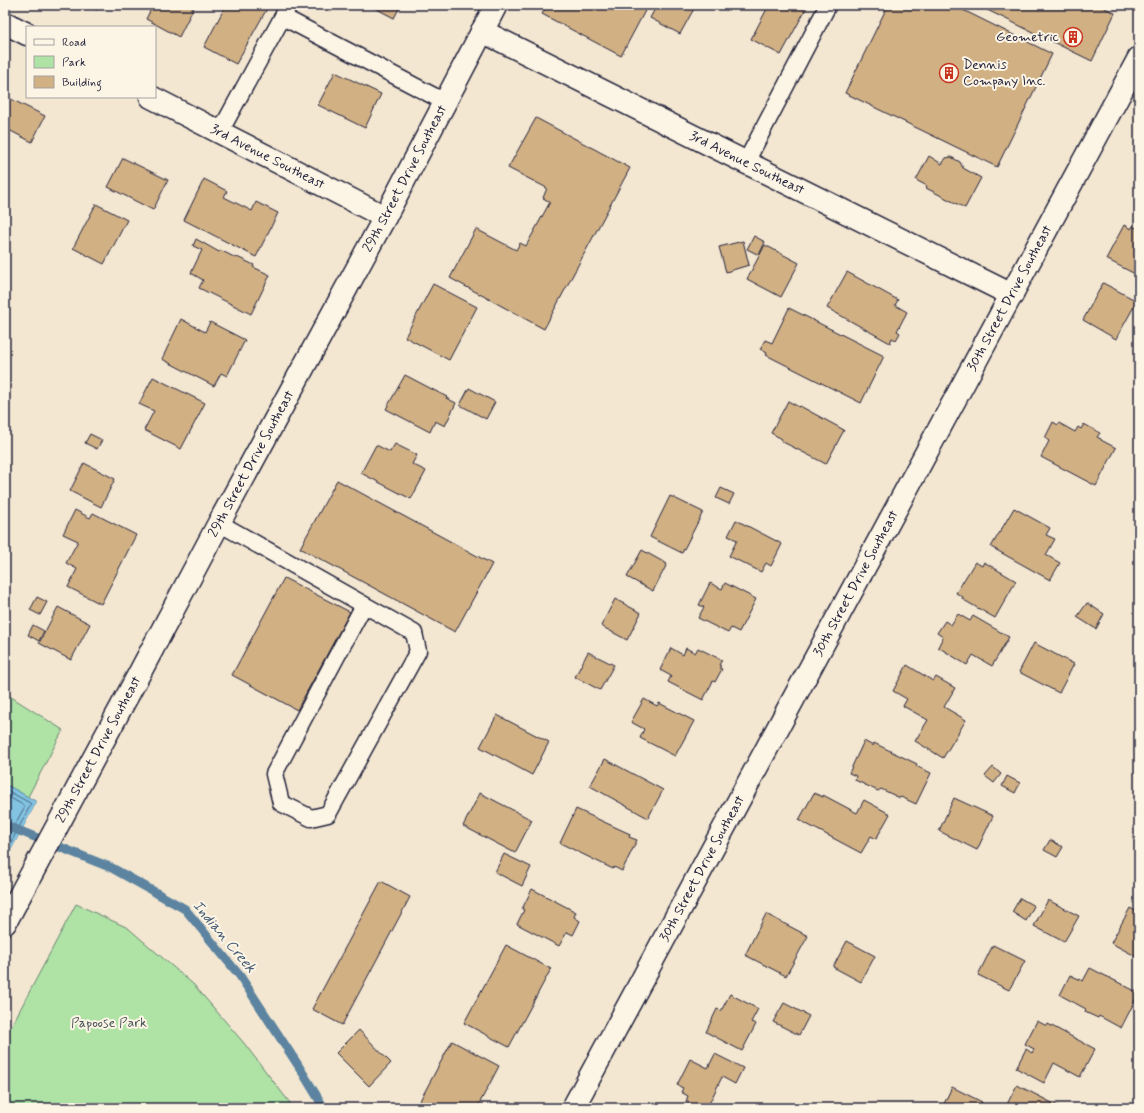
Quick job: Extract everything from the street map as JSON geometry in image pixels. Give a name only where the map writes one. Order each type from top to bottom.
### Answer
[{"type":"street","name":"29th Street Drive Southeast","points":[[5,923],[385,217],[496,5]]},
{"type":"street","points":[[5,23],[26,34]]},
{"type":"street","name":"3rd Avenue Southeast","points":[[482,32],[1012,295]]},
{"type":"street","name":"30th Street Drive Southeast","points":[[573,1108],[1012,295],[1137,69]]},
{"type":"street","name":"3rd Avenue Southeast","points":[[153,98],[385,217]]},
{"type":"lane","points":[[746,162],[828,5]]},
{"type":"lane","points":[[220,132],[286,11],[445,102]]},
{"type":"lane","points":[[219,523],[414,633],[418,651],[328,814],[311,818],[281,803],[274,774],[364,605]]},
{"type":"green space","points":[[5,693],[63,730],[22,808],[5,812]]},
{"type":"green space","name":"Papoose Park","points":[[76,904],[128,928],[194,985],[243,1042],[290,1103],[290,1108],[5,1108],[5,1038]]},
{"type":"water","points":[[9,786],[37,802],[5,862],[5,787]]},
{"type":"pier","points":[[38,800],[39,803],[7,863],[5,864],[5,862]]},
{"type":"building","points":[[88,5],[99,5],[97,10]]},
{"type":"building","points":[[153,5],[195,5],[179,37],[146,19]]},
{"type":"building","points":[[226,5],[269,5],[236,64],[204,47]]},
{"type":"building","points":[[369,5],[401,5],[394,18]]},
{"type":"building","points":[[547,5],[643,5],[647,7],[621,56],[542,14]]},
{"type":"building","points":[[657,5],[696,5],[680,34],[650,18]]},
{"type":"building","points":[[769,5],[808,5],[781,55],[751,39]]},
{"type":"building","name":"Dennis Company Inc.","points":[[888,5],[953,5],[1052,54],[997,167],[845,93]]},
{"type":"building","name":"Geometric","points":[[977,5],[1099,5],[1115,13],[1092,61]]},
{"type":"building","points":[[335,72],[381,94],[365,128],[318,105]]},
{"type":"building","points":[[5,96],[45,116],[32,142],[5,128]]},
{"type":"building","points":[[536,118],[630,168],[544,329],[450,278],[476,229],[516,250],[520,243],[526,246],[550,202],[543,198],[547,188],[508,168]]},
{"type":"building","points":[[929,156],[942,164],[946,158],[951,157],[960,162],[963,168],[981,178],[965,208],[926,188],[927,186],[916,180]]},
{"type":"building","points":[[123,158],[168,180],[153,210],[108,187]]},
{"type":"building","points":[[204,179],[227,191],[224,197],[252,211],[256,202],[278,213],[256,257],[184,220]]},
{"type":"building","points":[[96,204],[127,220],[104,264],[73,248]]},
{"type":"building","points":[[1124,225],[1131,229],[1133,226],[1139,230],[1139,276],[1106,259]]},
{"type":"building","points":[[754,236],[765,242],[759,255],[747,249]]},
{"type":"building","points":[[196,239],[219,252],[220,250],[254,265],[253,267],[270,275],[251,314],[199,288],[203,280],[191,273],[202,250],[193,246]]},
{"type":"building","points":[[743,241],[749,265],[726,272],[719,247]]},
{"type":"building","points":[[765,245],[799,263],[781,297],[747,279]]},
{"type":"building","points":[[847,272],[898,300],[895,305],[907,312],[897,331],[900,333],[896,340],[892,338],[890,343],[827,308]]},
{"type":"building","points":[[1103,283],[1137,301],[1116,339],[1083,320]]},
{"type":"building","points":[[433,284],[477,307],[449,360],[405,337]]},
{"type":"building","points":[[789,308],[884,356],[861,403],[766,355],[767,353],[760,349],[765,340],[772,343]]},
{"type":"building","points":[[181,319],[205,332],[210,322],[245,340],[227,376],[221,373],[214,386],[162,359]]},
{"type":"building","points":[[405,375],[456,403],[445,426],[435,421],[430,432],[386,409]]},
{"type":"building","points":[[153,377],[205,403],[181,449],[144,430],[154,411],[139,404]]},
{"type":"building","points":[[469,388],[495,402],[486,419],[460,405]]},
{"type":"building","points":[[788,401],[844,430],[826,464],[781,441],[782,439],[771,433]]},
{"type":"building","points":[[1053,422],[1058,425],[1059,423],[1075,432],[1078,427],[1081,429],[1084,424],[1100,433],[1097,437],[1101,440],[1116,448],[1096,486],[1041,457],[1049,441],[1045,438]]},
{"type":"building","points":[[90,434],[102,440],[97,449],[85,443]]},
{"type":"building","points":[[395,444],[417,455],[412,464],[426,471],[411,499],[361,473],[376,445],[390,452]]},
{"type":"building","points":[[84,463],[115,479],[101,507],[70,491]]},
{"type":"building","points":[[337,480],[492,564],[455,632],[300,548]]},
{"type":"building","points":[[721,488],[734,494],[729,504],[716,498]]},
{"type":"building","points":[[670,496],[703,512],[682,553],[650,537]]},
{"type":"building","points":[[1014,508],[1050,528],[1046,535],[1055,539],[1046,555],[1060,563],[1050,580],[991,547]]},
{"type":"building","points":[[75,510],[90,518],[93,513],[136,535],[101,604],[68,587],[77,569],[66,563],[78,541],[63,534]]},
{"type":"building","points":[[736,520],[782,544],[771,566],[766,563],[761,572],[729,556],[737,540],[728,536]]},
{"type":"building","points":[[642,550],[667,564],[653,591],[627,577]]},
{"type":"building","points":[[975,562],[982,566],[984,562],[1016,581],[995,618],[962,599],[963,597],[956,593]]},
{"type":"building","points":[[284,578],[350,612],[297,710],[232,675]]},
{"type":"building","points":[[710,583],[722,589],[725,583],[756,599],[739,632],[731,628],[728,633],[698,618],[704,607],[699,605]]},
{"type":"building","points":[[37,597],[47,602],[40,615],[30,610]]},
{"type":"building","points":[[615,599],[641,613],[627,640],[601,626]]},
{"type":"building","points":[[1087,603],[1104,614],[1096,629],[1077,617]]},
{"type":"building","points":[[58,607],[90,624],[71,660],[39,643]]},
{"type":"building","points":[[958,614],[970,621],[973,616],[1009,637],[992,666],[973,655],[967,665],[938,647],[943,637],[937,633],[945,621],[951,625]]},
{"type":"building","points":[[33,625],[44,631],[39,641],[28,635]]},
{"type":"building","points":[[1034,643],[1074,664],[1059,693],[1019,672]]},
{"type":"building","points":[[671,648],[683,655],[686,648],[695,653],[698,648],[722,660],[719,668],[722,669],[715,682],[713,681],[703,700],[668,682],[671,676],[660,670]]},
{"type":"building","points":[[588,652],[614,665],[600,690],[575,677]]},
{"type":"building","points":[[907,665],[933,681],[936,677],[955,688],[944,707],[966,720],[943,758],[915,741],[928,720],[903,706],[907,699],[893,691]]},
{"type":"building","points":[[644,699],[657,706],[659,703],[694,721],[675,756],[640,738],[644,729],[631,722]]},
{"type":"building","points":[[497,715],[549,742],[532,775],[480,747]]},
{"type":"building","points":[[864,741],[873,746],[874,743],[917,764],[916,766],[931,773],[916,804],[881,789],[878,791],[855,780],[856,776],[849,773]]},
{"type":"building","points":[[605,759],[663,790],[648,818],[590,786]]},
{"type":"building","points":[[993,767],[1001,774],[994,783],[985,776]]},
{"type":"building","points":[[1007,776],[1020,783],[1015,793],[1002,786]]},
{"type":"building","points":[[480,793],[532,820],[515,853],[463,826]]},
{"type":"building","points":[[814,793],[823,797],[823,795],[857,813],[864,800],[890,814],[876,839],[871,836],[861,853],[799,820]]},
{"type":"building","points":[[954,798],[993,816],[977,850],[939,831]]},
{"type":"building","points":[[576,809],[630,834],[629,837],[637,840],[622,871],[614,867],[613,869],[560,843]]},
{"type":"building","points":[[1050,840],[1063,847],[1057,857],[1044,850]]},
{"type":"building","points":[[504,854],[531,867],[522,886],[495,872]]},
{"type":"building","points":[[381,881],[410,897],[342,1025],[312,1009]]},
{"type":"building","points":[[532,889],[576,912],[574,917],[580,921],[573,935],[567,932],[559,946],[517,924],[524,910],[522,909]]},
{"type":"building","points":[[1020,898],[1034,906],[1026,921],[1012,912]]},
{"type":"building","points":[[1048,900],[1079,916],[1064,942],[1034,926]]},
{"type":"building","points":[[1130,908],[1139,913],[1139,958],[1111,943]]},
{"type":"building","points":[[766,914],[808,936],[786,976],[745,955]]},
{"type":"building","points":[[847,941],[875,956],[861,982],[833,967]]},
{"type":"building","points":[[506,945],[551,969],[509,1047],[464,1023]]},
{"type":"building","points":[[993,945],[1025,961],[1009,990],[978,975]]},
{"type":"building","points":[[1090,968],[1139,993],[1121,1028],[1099,1016],[1098,1018],[1085,1012],[1086,1009],[1060,995],[1070,975],[1083,981]]},
{"type":"building","points":[[730,994],[758,1009],[751,1022],[756,1024],[742,1051],[706,1032],[717,1009],[721,1011]]},
{"type":"building","points":[[784,1003],[809,1016],[799,1035],[773,1022]]},
{"type":"building","points":[[1037,1021],[1047,1026],[1048,1024],[1095,1049],[1080,1077],[1054,1063],[1044,1083],[1016,1068],[1026,1049],[1032,1053],[1034,1049],[1025,1044]]},
{"type":"building","points":[[359,1030],[391,1063],[369,1086],[336,1053]]},
{"type":"building","points":[[452,1041],[499,1066],[477,1108],[416,1108]]},
{"type":"building","points":[[715,1054],[743,1068],[735,1084],[722,1077],[707,1108],[699,1108],[686,1101],[688,1096],[681,1092],[683,1088],[677,1085],[690,1059],[708,1068]]},
{"type":"building","points":[[1017,1085],[1062,1108],[1005,1108]]},
{"type":"building","points":[[952,1087],[982,1102],[979,1108],[942,1108]]},
{"type":"waterway","name":"Indian Creek","points":[[5,825],[112,868],[185,909],[240,976],[324,1108]]},
{"type":"place","name":"Geometric","points":[[1073,37]]},
{"type":"place","name":"Dennis Company Inc.","points":[[949,73]]}]
